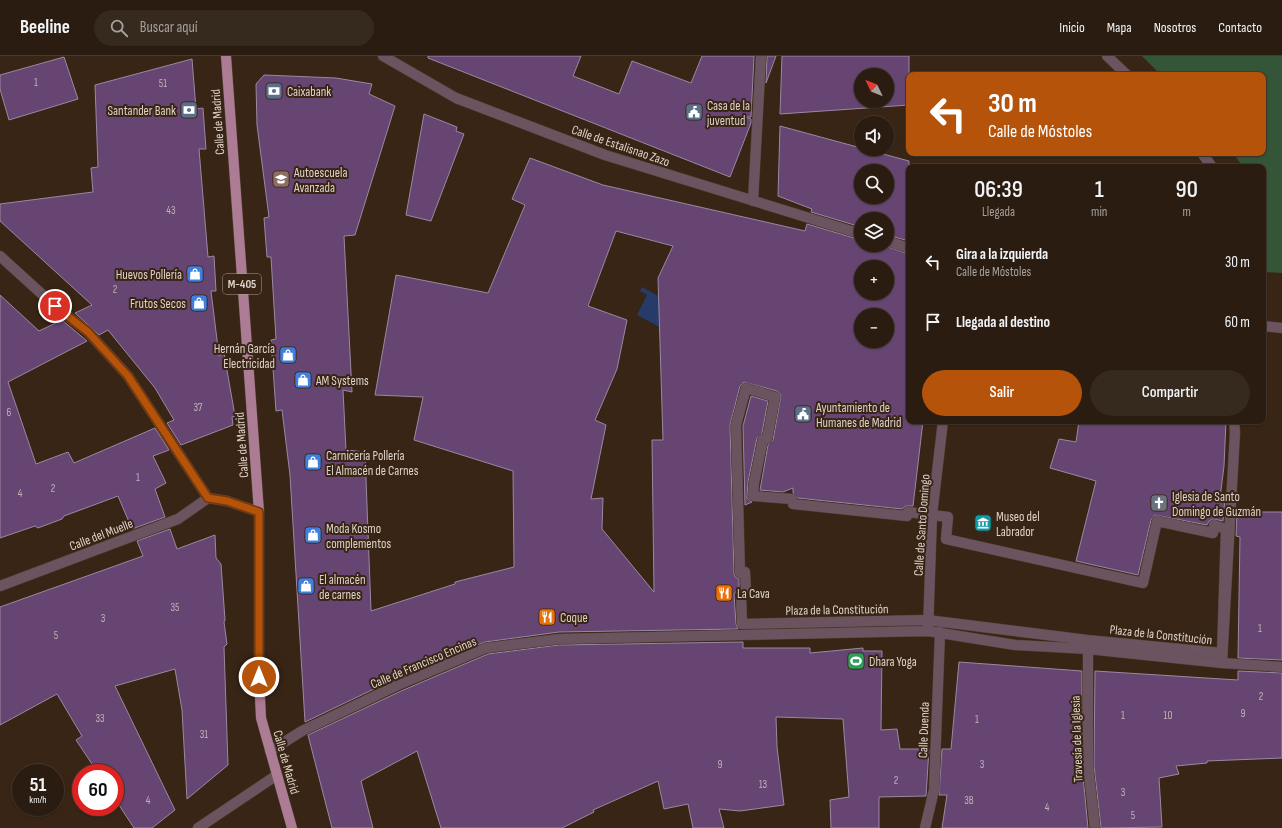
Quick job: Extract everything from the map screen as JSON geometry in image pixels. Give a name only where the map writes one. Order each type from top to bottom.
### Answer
[{"type":"main road","name":"Calle de Madrid","points":[[226,56],[259,512],[259,677],[261,718],[292,828]]},
{"type":"street","name":"Calle de Estalisnao Zazo","points":[[383,56],[456,98],[605,155],[854,232]]},
{"type":"street","points":[[753,201],[761,56]]},
{"type":"street","points":[[1107,56],[1124,72]]},
{"type":"street","points":[[894,243],[906,247]]},
{"type":"street","points":[[0,256],[55,306],[88,332],[128,376],[208,498],[227,501],[259,512]]},
{"type":"street","points":[[1266,326],[1282,328]]},
{"type":"street","name":"Plaza de la Constitución","points":[[746,388],[774,397],[767,439],[763,439],[754,483],[753,496],[792,500],[793,504],[907,516],[908,512],[932,515],[948,517],[946,539],[1143,583],[1158,521],[1213,533],[1214,525],[1226,529],[1222,653],[1087,640],[927,620],[742,624],[741,594],[746,594],[746,572],[740,573],[736,425],[746,388]]},
{"type":"street","name":"Calle de Santo Domingo","points":[[928,631],[932,515],[943,424]]},
{"type":"street","points":[[1222,664],[1234,424]]},
{"type":"street","name":"Calle del Muelle","points":[[0,586],[178,519],[208,498]]},
{"type":"street","name":"Plaza de la Constitución","points":[[742,634],[928,631],[1015,645],[1088,649],[1222,664],[1282,667]]},
{"type":"street","name":"Calle Duenda","points":[[925,828],[934,790],[940,632]]},
{"type":"street","name":"Calle de Francisco Encinas","points":[[270,751],[302,731],[398,685],[486,648],[559,639],[742,634]]},
{"type":"street","name":"Travesía de la Iglesia","points":[[1088,649],[1088,766],[1095,828]]},
{"type":"street","points":[[198,828],[277,775]]},
{"type":"green space","points":[[1142,56],[1282,56],[1282,273],[1266,272],[1266,164],[1241,164],[1235,156],[1266,156],[1266,72],[1158,72]]},
{"type":"water","points":[[642,287],[689,313],[676,336],[637,315],[647,295],[640,291]]},
{"type":"building","points":[[428,56],[581,56],[573,76],[619,94],[632,61],[691,83],[702,56],[754,56],[751,117],[745,117],[751,119],[751,123],[730,177],[428,58]]},
{"type":"building","points":[[767,56],[776,56],[766,83]]},
{"type":"building","points":[[782,56],[909,56],[909,72],[906,72],[906,105],[894,106],[894,68],[854,68],[854,108],[866,108],[780,114]]},
{"type":"building","points":[[64,57],[78,99],[9,120],[0,89],[0,75]]},
{"type":"building","points":[[192,59],[196,109],[203,108],[206,149],[199,149],[208,257],[214,256],[216,291],[211,291],[219,356],[224,353],[235,416],[232,417],[233,425],[181,445],[167,423],[174,420],[155,388],[108,330],[99,335],[75,313],[92,305],[0,221],[0,204],[93,192],[91,168],[98,167],[95,85]]},
{"type":"building","points":[[264,75],[336,78],[372,84],[369,94],[395,106],[355,235],[344,236],[352,392],[343,390],[346,450],[365,452],[371,611],[455,584],[455,582],[514,567],[513,471],[414,440],[423,397],[375,395],[396,275],[488,293],[525,205],[512,199],[530,158],[603,185],[805,231],[807,224],[854,238],[854,252],[894,252],[894,249],[906,253],[906,424],[923,424],[913,506],[906,506],[902,509],[798,498],[793,493],[793,488],[783,492],[760,490],[768,445],[773,440],[781,395],[777,391],[744,382],[740,386],[730,425],[734,573],[735,577],[739,579],[739,588],[734,594],[736,624],[738,629],[559,632],[485,642],[395,679],[305,722],[290,475],[282,410],[276,411],[271,340],[276,339],[271,257],[267,257],[264,218],[269,217],[257,125],[256,84]],"holes":[[[616,231],[673,246],[658,278],[663,440],[652,440],[654,592],[602,529],[603,498],[591,499],[606,425],[595,420],[617,369],[627,320],[588,306]]]},
{"type":"building","points":[[424,114],[457,127],[456,131],[464,134],[431,221],[406,215]]},
{"type":"building","points":[[780,126],[854,146],[854,156],[891,156],[909,161],[909,164],[906,164],[906,240],[894,237],[894,212],[854,212],[854,225],[811,212],[812,209],[778,196]]},
{"type":"building","points":[[0,295],[39,331],[62,320],[87,341],[8,382],[36,464],[68,452],[74,463],[155,428],[169,450],[153,456],[166,483],[155,489],[165,517],[132,529],[118,496],[64,516],[62,519],[38,528],[35,526],[0,538]]},
{"type":"building","points":[[751,396],[768,401],[762,433],[757,438],[748,482],[747,498],[752,502],[745,505],[743,426]]},
{"type":"building","name":"Iglesia de Santo Domingo de Guzmán","points":[[1079,424],[1226,424],[1224,466],[1220,498],[1225,499],[1223,521],[1213,519],[1209,521],[1207,525],[1155,515],[1151,520],[1138,575],[1076,561],[1096,481],[1050,468],[1059,439],[1076,442]]},
{"type":"building","points":[[1237,512],[1282,512],[1282,660],[1238,658],[1240,537],[1236,536]]},
{"type":"building","points":[[170,529],[177,549],[215,535],[216,558],[221,564],[224,622],[227,644],[224,647],[228,765],[187,799],[182,710],[175,669],[115,686],[175,810],[152,828],[134,828],[124,813],[124,764],[92,764],[76,740],[82,736],[57,694],[0,725],[0,607],[143,556],[137,541]]},
{"type":"building","points":[[743,642],[743,648],[810,648],[810,653],[863,648],[863,651],[882,651],[881,730],[897,729],[900,749],[929,749],[926,796],[879,797],[879,828],[831,828],[830,800],[849,797],[843,719],[776,717],[777,747],[784,805],[740,811],[719,809],[724,828],[693,828],[688,804],[664,809],[658,781],[593,810],[594,812],[562,828],[441,828],[417,751],[361,781],[373,828],[332,828],[308,735],[401,691],[488,654],[559,645]]},
{"type":"building","points":[[959,662],[1082,671],[1082,766],[1088,828],[942,828],[947,795],[939,795],[942,749],[951,749]]},
{"type":"building","points":[[1095,671],[1238,680],[1238,671],[1282,673],[1282,758],[1207,761],[1207,763],[1176,766],[1179,774],[1159,778],[1162,827],[1101,828],[1094,766]]},
{"type":"place","name":"Caixabank","points":[[274,91]]},
{"type":"place","name":"Santander Bank","points":[[189,110]]},
{"type":"place","name":"Casa de la juventud","points":[[694,112]]},
{"type":"place","name":"Autoescuela Avanzada","points":[[281,179]]},
{"type":"place","name":"Huevos Pollería","points":[[195,274]]},
{"type":"place","name":"Frutos Secos","points":[[199,303]]},
{"type":"place","name":"Hernán García Electricidad","points":[[288,355]]},
{"type":"place","name":"AM Systems","points":[[303,380]]},
{"type":"place","name":"Ayuntamiento de Humanes de Madrid","points":[[803,414]]},
{"type":"place","name":"Carnicería Pollería El Almacén de Carnes","points":[[313,462]]},
{"type":"place","name":"Iglesia de Santo Domingo de Guzmán","points":[[1159,503]]},
{"type":"place","name":"Museo del Labrador","points":[[983,523]]},
{"type":"place","name":"Moda Kosmo complementos","points":[[313,535]]},
{"type":"place","name":"El almacén de carnes","points":[[306,586]]},
{"type":"place","name":"La Cava","points":[[724,593]]},
{"type":"place","name":"Coque","points":[[547,617]]},
{"type":"place","name":"Dhara Yoga","points":[[856,661]]},
{"type":"route","points":[[55,306],[88,332],[128,376],[208,498],[227,501],[259,512],[259,677]]}]
